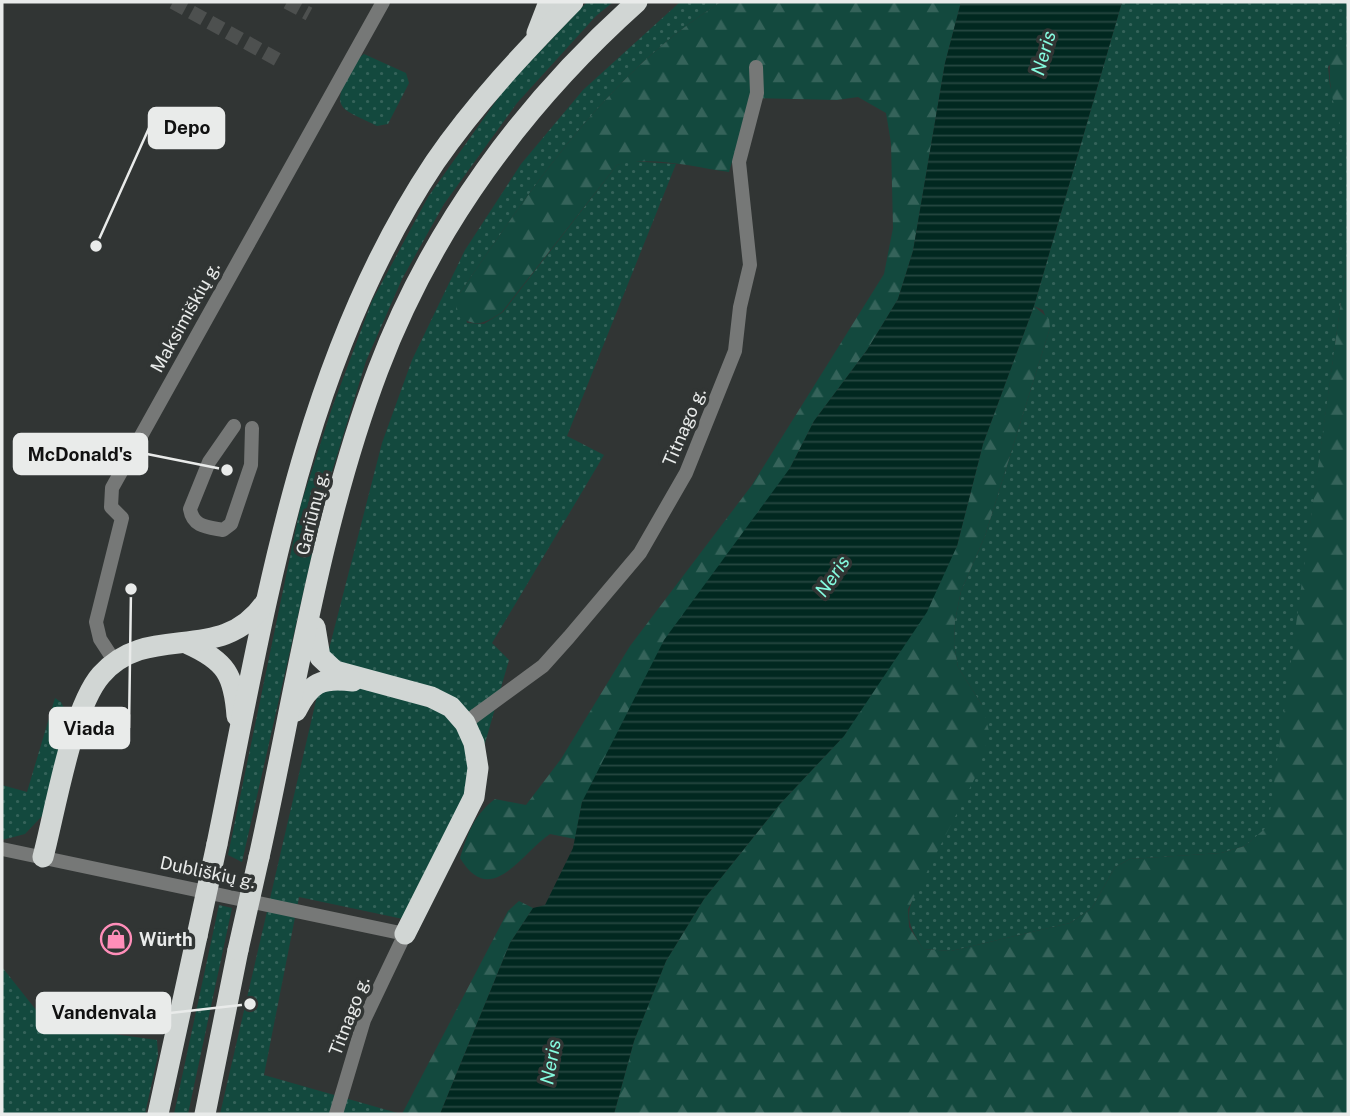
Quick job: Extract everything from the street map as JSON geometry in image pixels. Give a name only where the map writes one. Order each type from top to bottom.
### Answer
[{"type":"highway","points":[[531,45],[549,2]]},
{"type":"highway","name":"Gariūnų g.","points":[[159,1114],[269,597],[312,424],[354,310],[382,252],[435,163],[466,120],[531,45],[573,2]]},
{"type":"highway","name":"Gariūnų g.","points":[[205,1114],[314,604],[342,484],[378,370],[422,274],[476,184],[519,125],[561,75],[637,2]]},
{"type":"highway","points":[[43,857],[81,711],[100,676],[114,662],[142,647],[188,644],[239,631],[252,622],[269,597]]},
{"type":"highway","points":[[314,604],[315,640],[323,661],[335,671],[431,697],[451,707],[466,723],[474,743],[478,768],[474,797],[405,934]]},
{"type":"highway","points":[[188,644],[218,659],[230,676],[235,690],[239,737]]},
{"type":"highway","points":[[288,729],[306,692],[317,683],[332,680],[373,683]]},
{"type":"street","name":"Maksimiškių g.","points":[[114,662],[100,639],[96,622],[122,518],[111,507],[112,488],[383,2]]},
{"type":"street","name":"Titnago g.","points":[[466,723],[543,666],[640,553],[687,473],[735,351],[740,307],[750,265],[739,162],[757,93],[756,67]]},
{"type":"street","points":[[234,426],[209,462],[190,509],[191,517],[200,525],[223,530],[231,524],[251,465],[252,428]]},
{"type":"street","name":"Dubliškių g.","points":[[2,849],[405,934]]},
{"type":"street","name":"Titnago g.","points":[[336,1114],[365,1020],[405,934]]},
{"type":"green space","points":[[587,2],[613,2],[596,16],[517,103],[444,204],[402,279],[366,361],[327,488],[242,862],[228,855],[301,504],[332,408],[372,301],[428,197],[506,87]]},
{"type":"green space","points":[[680,2],[721,2],[680,30],[608,97],[545,173],[460,293],[467,323],[484,324],[503,312],[617,165],[629,161],[676,164],[567,436],[604,455],[492,643],[509,660],[472,788],[403,919],[299,897],[264,1075],[401,1114],[220,1114],[318,692],[382,443],[412,360],[465,250],[521,164],[583,90]]},
{"type":"green space","points":[[721,2],[961,2],[945,63],[913,251],[898,299],[867,350],[814,421],[790,468],[582,802],[575,839],[550,834],[506,872],[495,878],[483,879],[472,873],[460,858],[477,818],[495,799],[526,805],[561,759],[630,646],[752,485],[884,274],[893,228],[891,143],[886,113],[858,97],[837,100],[751,98],[729,172],[644,161],[617,165],[502,312],[479,323],[468,321],[456,313],[460,293],[516,212],[576,134],[643,62]]},
{"type":"green space","points":[[1122,2],[1348,2],[1348,48],[1345,47],[1328,67],[1330,86],[1348,142],[1348,251],[1269,826],[1245,846],[1221,853],[1130,859],[1115,867],[1092,908],[1070,923],[951,951],[923,949],[910,923],[910,909],[982,705],[958,667],[954,644],[961,591],[985,536],[1050,328],[1043,310],[1034,306]]},
{"type":"green space","points":[[1348,48],[1348,142],[1335,110],[1330,75],[1332,53]]},
{"type":"green space","points":[[364,54],[406,73],[409,83],[388,124],[377,126],[350,113],[341,103],[342,88],[355,64]]},
{"type":"green space","points":[[1348,251],[1348,1114],[614,1114],[634,1041],[666,961],[704,899],[780,804],[844,736],[957,546],[983,444],[1034,306],[1049,319],[1050,328],[985,536],[961,591],[955,621],[954,644],[958,667],[982,705],[989,731],[980,768],[908,909],[909,927],[923,949],[951,951],[1070,923],[1092,908],[1115,867],[1130,859],[1221,853],[1245,846],[1268,826]]},
{"type":"green space","points":[[55,698],[61,702],[67,714],[42,816],[25,834],[2,840],[2,785],[27,792]]},
{"type":"green space","points":[[519,901],[533,908],[510,943],[440,1114],[402,1114],[508,911]]},
{"type":"green space","points":[[219,905],[232,908],[188,1114],[174,1114]]},
{"type":"green space","points":[[2,967],[48,1025],[157,1040],[158,1055],[145,1114],[2,1114]]},
{"type":"water","name":"Neris","points":[[961,2],[1122,2],[1034,306],[983,444],[957,546],[927,612],[844,736],[780,804],[704,899],[666,961],[634,1041],[614,1114],[440,1114],[510,943],[533,908],[545,905],[573,848],[582,802],[664,640],[790,468],[814,421],[867,350],[898,299],[913,251],[945,63]]},
{"type":"tunnel","points":[[173,2],[282,62]]},
{"type":"tunnel","points":[[287,2],[309,14]]},
{"type":"place","name":"Depo","points":[[96,246]]},
{"type":"place","name":"McDonald's","points":[[227,470]]},
{"type":"place","name":"Viada","points":[[131,589]]},
{"type":"place","name":"Würth","points":[[116,939]]},
{"type":"place","name":"Vandenvala","points":[[250,1004]]}]
